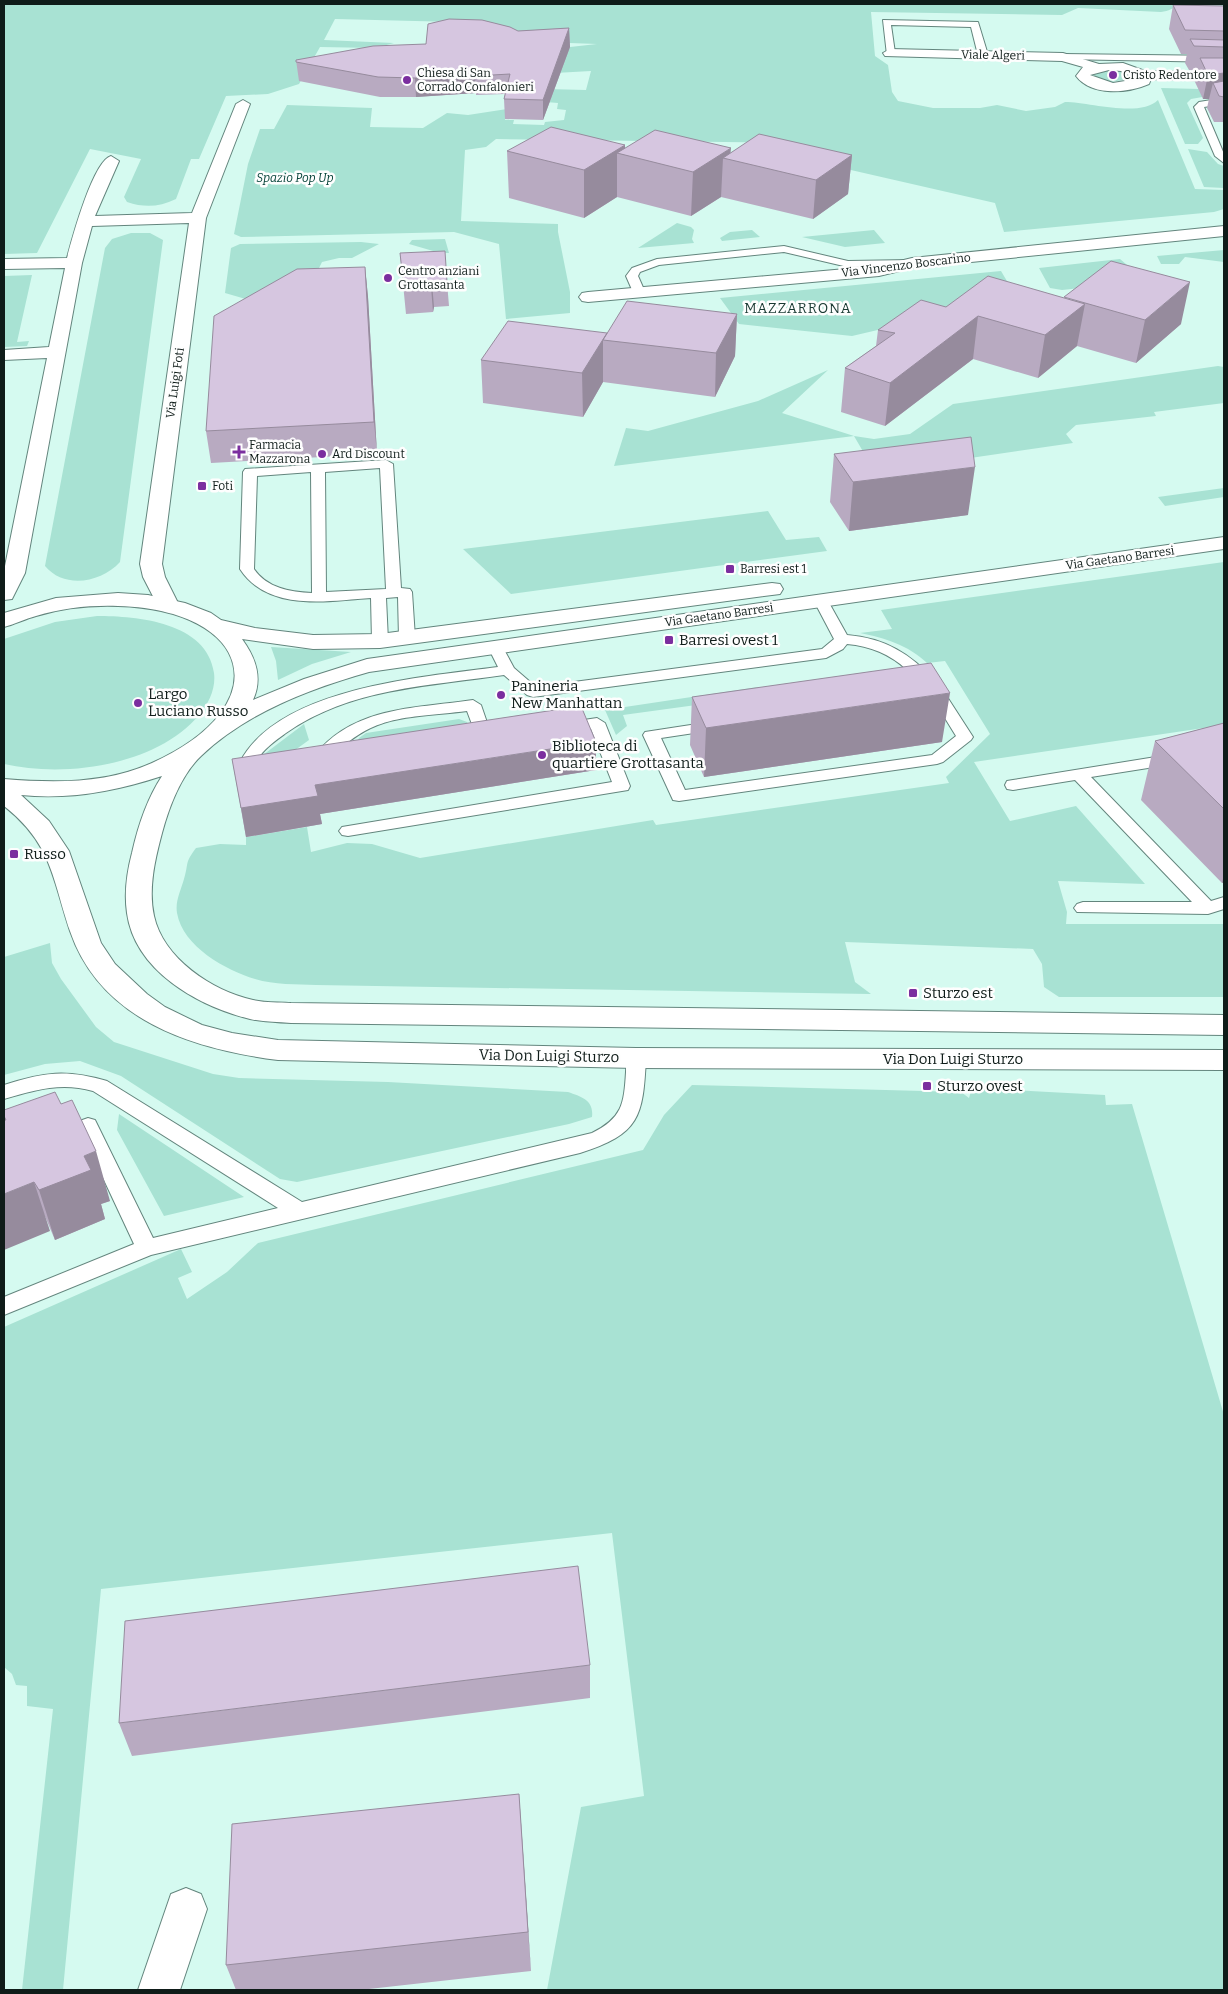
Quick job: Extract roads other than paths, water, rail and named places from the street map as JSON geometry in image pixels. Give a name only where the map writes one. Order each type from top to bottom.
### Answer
[{"type":"street","name":"Viale Algeri","points":[[890,53],[1063,57],[1095,67],[1123,67],[1143,75]]},
{"type":"street","points":[[1095,67],[1085,71],[1083,76],[1090,82],[1104,86],[1136,85],[1144,81],[1143,75],[1224,77]]},
{"type":"street","name":"Via Luigi Foti","points":[[168,605],[154,577],[151,564],[198,218],[243,104]]},
{"type":"street","points":[[4,594],[14,573],[74,263],[90,205],[112,161]]},
{"type":"street","points":[[87,221],[198,218]]},
{"type":"street","name":"Via Vincenzo Boscarino","points":[[588,297],[879,271],[912,264],[1224,231]]},
{"type":"street","points":[[4,264],[74,263]]},
{"type":"street","points":[[4,355],[56,352]]},
{"type":"street","name":"Via Gaetano Barresi","points":[[218,626],[255,635],[313,642],[380,641],[1224,527]]},
{"type":"street","name":"Via Gaetano Barresi","points":[[225,724],[264,702],[321,678],[367,666],[1224,543]]},
{"type":"street","points":[[4,620],[42,608],[75,602],[123,600],[168,605],[195,614],[218,626],[235,642],[245,661],[247,681],[240,703],[225,724],[192,751],[147,772],[95,786],[59,790],[23,789],[4,786]]},
{"type":"street","points":[[192,751],[172,780],[153,824],[141,877],[140,915],[148,939],[162,959],[181,977],[208,993],[250,1009],[291,1013],[1224,1025]]},
{"type":"street","name":"Via Don Luigi Sturzo","points":[[4,794],[20,806],[50,838],[64,868],[88,944],[108,975],[141,1006],[164,1020],[194,1034],[234,1045],[278,1050],[636,1058],[1224,1060]]},
{"type":"street","points":[[159,1990],[186,1909]]},
{"type":"lane","points":[[890,53],[886,22],[975,24],[983,55]]},
{"type":"lane","points":[[1063,57],[1224,59]]},
{"type":"lane","points":[[1224,101],[1202,104],[1199,107],[1220,156],[1224,160]]},
{"type":"lane","points":[[1211,136],[1224,136]]},
{"type":"lane","points":[[639,292],[632,276],[636,270],[657,262],[784,249],[848,264],[912,264]]},
{"type":"lane","points":[[394,592],[386,464],[250,472],[247,569],[250,577],[275,591],[298,597],[405,592],[406,638]]},
{"type":"lane","points":[[318,468],[319,597]]},
{"type":"lane","points":[[378,593],[380,641]]},
{"type":"lane","points":[[821,601],[842,639]]},
{"type":"lane","points":[[496,647],[507,670],[533,692],[826,653],[838,646],[842,639]]},
{"type":"lane","points":[[842,639],[866,640],[886,647],[913,665],[936,692],[965,737],[937,759],[679,796],[651,735],[936,692]]},
{"type":"lane","points":[[272,772],[254,774],[248,762],[252,752],[282,728],[314,710],[370,691],[507,670]]},
{"type":"lane","points":[[315,765],[339,739],[362,724],[389,717],[473,705],[485,740]]},
{"type":"lane","points":[[348,831],[622,786],[596,723],[550,730]]},
{"type":"lane","points":[[466,742],[503,737]]},
{"type":"lane","points":[[1013,785],[1224,751]]},
{"type":"lane","points":[[298,768],[343,761]]},
{"type":"lane","points":[[1079,775],[1216,906]]},
{"type":"lane","points":[[1083,908],[1216,906]]},
{"type":"lane","points":[[4,1306],[147,1248],[580,1145],[606,1137],[625,1122],[634,1100],[636,1058]]},
{"type":"lane","points":[[4,1092],[47,1078],[78,1079],[100,1086],[299,1211]]},
{"type":"lane","points":[[46,1140],[88,1125],[147,1248]]},
{"type":"place","name":"Cristo Redentore","points":[[1113,75]]},
{"type":"place","name":"Chiesa di San Corrado Confalonieri","points":[[407,80]]},
{"type":"place","name":"Centro anziani Grottasanta","points":[[388,278]]},
{"type":"place","name":"Farmacia Mazzarona","points":[[239,452]]},
{"type":"place","name":"Ard Discount","points":[[322,454]]},
{"type":"place","name":"Foti","points":[[202,486]]},
{"type":"place","name":"Barresi est 1","points":[[730,569]]},
{"type":"place","name":"Barresi ovest 1","points":[[669,640]]},
{"type":"place","name":"Panineria New Manhattan","points":[[501,695]]},
{"type":"place","name":"Largo Luciano Russo","points":[[138,703]]},
{"type":"place","name":"Biblioteca di quartiere Grottasanta","points":[[542,755]]},
{"type":"place","name":"Russo","points":[[14,854]]},
{"type":"place","name":"Sturzo est","points":[[913,993]]},
{"type":"place","name":"Sturzo ovest","points":[[927,1086]]},
{"type":"district","name":"MAZZARRONA","points":[[798,308]]},
{"type":"park label","name":"Spazio Pop Up","points":[[295,178]]}]
